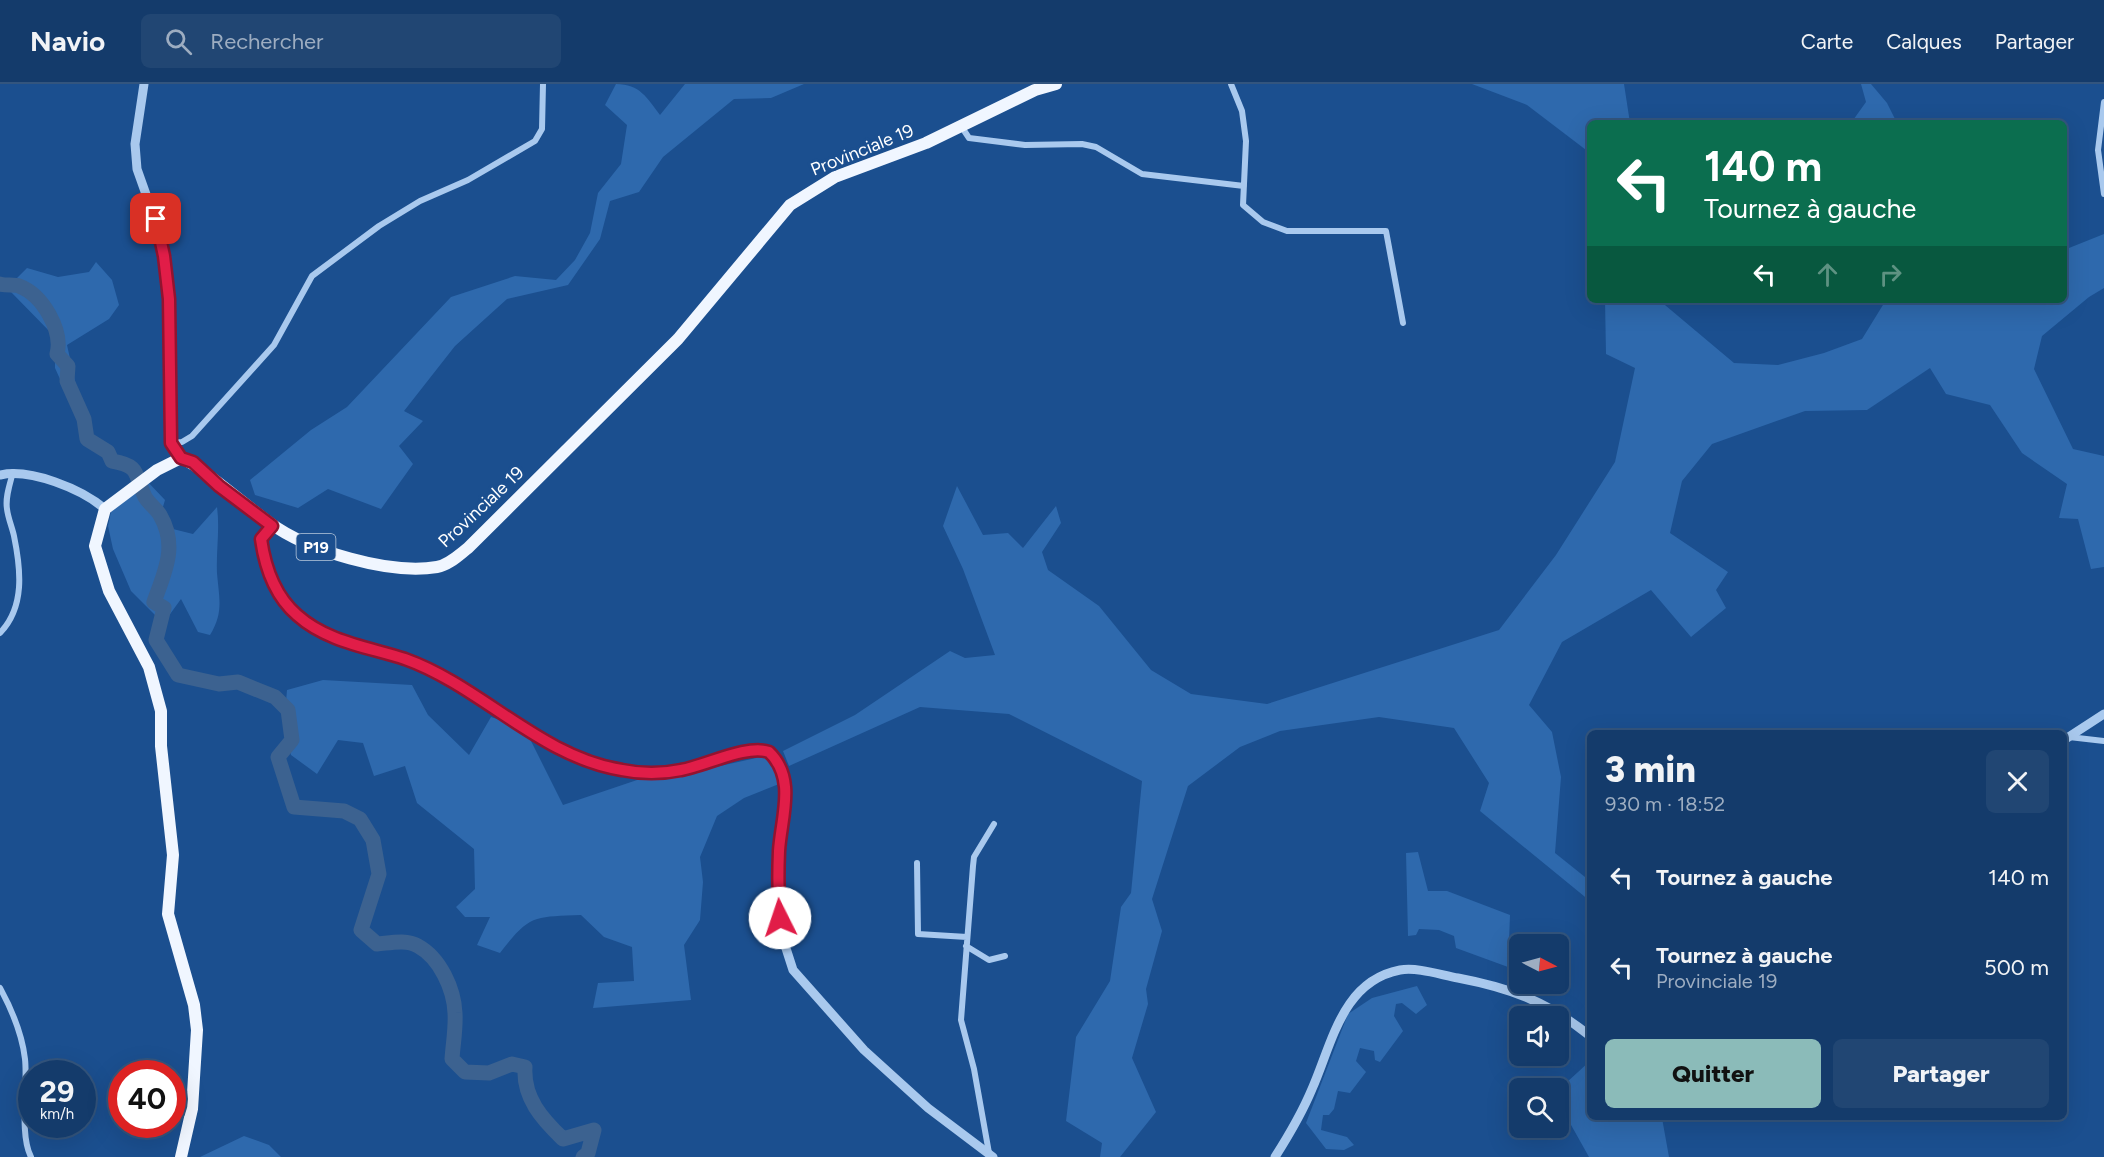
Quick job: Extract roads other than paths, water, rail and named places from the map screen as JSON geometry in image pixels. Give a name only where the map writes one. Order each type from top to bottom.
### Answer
[{"type":"main road","name":"Provinciale 19","points":[[181,458],[193,462],[219,486],[272,526],[321,549],[368,561],[414,567],[439,567],[468,548],[678,339],[790,205],[835,177],[892,158],[1035,90],[1056,84]]},
{"type":"main road","points":[[181,458],[157,470],[105,509],[95,546],[109,591],[149,667],[161,711],[160,746],[173,855],[168,914],[194,1005],[197,1030],[192,1109],[181,1157]]},
{"type":"street","points":[[144,84],[135,144],[137,169],[159,231],[167,276],[171,443],[181,458]]},
{"type":"street","points":[[171,443],[187,440],[199,429],[274,345],[312,276],[380,226],[420,201],[468,180],[535,141],[542,129],[543,84]]},
{"type":"street","points":[[1231,84],[1242,111],[1244,123],[1247,158],[1243,205],[1263,222],[1276,228],[1302,232],[1386,231],[1403,323]]},
{"type":"street","points":[[2104,102],[2098,150],[2104,194]]},
{"type":"street","points":[[961,126],[969,138],[1025,145],[1064,142],[1082,144],[1096,147],[1125,166],[1155,177],[1244,186]]},
{"type":"street","points":[[0,633],[11,622],[20,585],[17,554],[6,507],[13,472]]},
{"type":"street","points":[[0,475],[13,472],[34,476],[76,490],[105,509]]},
{"type":"street","points":[[272,526],[261,539],[263,551],[276,591],[298,616],[332,637],[421,666],[529,732],[573,754],[622,770],[659,773],[682,770],[751,752],[769,752],[781,768],[786,793],[778,891],[783,939],[794,970],[864,1050],[928,1108],[991,1155]]},
{"type":"street","points":[[2067,737],[2104,714]]},
{"type":"street","points":[[2067,738],[2104,741]]},
{"type":"street","points":[[991,1155],[976,1078],[961,1020],[974,857],[994,825]]},
{"type":"street","points":[[917,863],[918,934],[967,937]]},
{"type":"street","points":[[966,945],[989,960],[1005,956]]},
{"type":"street","points":[[1275,1157],[1303,1110],[1340,1019],[1353,997],[1385,975],[1412,970],[1497,987],[1538,1000],[1587,1034]]},
{"type":"street","points":[[0,988],[18,1027],[25,1058],[26,1140],[31,1157]]},
{"type":"waterway","points":[[0,284],[19,286],[36,297],[43,305],[57,335],[57,354],[68,366],[67,381],[84,419],[87,439],[108,452],[112,461],[128,466],[135,472],[145,497],[165,526],[169,548],[162,580],[154,602],[164,608],[156,640],[178,675],[219,684],[238,682],[275,697],[288,710],[292,740],[278,757],[294,807],[344,811],[360,819],[373,840],[379,874],[361,930],[377,944],[398,942],[413,944],[433,958],[449,984],[454,1004],[452,1059],[465,1072],[489,1073],[512,1064],[525,1067],[527,1089],[535,1107],[563,1139],[594,1130],[588,1153],[583,1157]]}]
